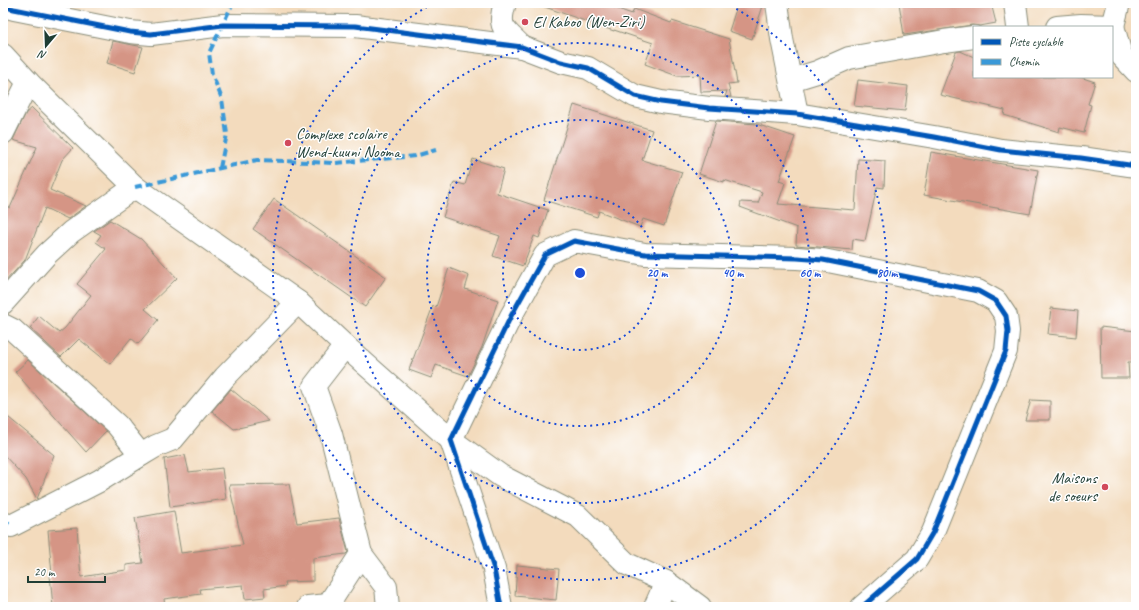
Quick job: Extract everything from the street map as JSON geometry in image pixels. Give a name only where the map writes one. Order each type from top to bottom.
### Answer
[{"type":"street","points":[[505,3],[501,18],[502,26],[522,47]]},
{"type":"street","points":[[778,3],[782,39],[797,114]]},
{"type":"street","points":[[1015,3],[1018,26]]},
{"type":"street","points":[[1119,3],[1114,26],[1121,55],[1136,71]]},
{"type":"street","points":[[3,6],[122,30],[151,34],[224,25],[355,26],[522,47],[561,62],[588,68],[635,96],[661,102],[709,108],[797,114],[1001,150],[1136,165]]},
{"type":"street","points":[[1069,26],[1114,26]]},
{"type":"street","points":[[791,80],[817,72],[849,58],[944,40],[973,36]]},
{"type":"street","points":[[3,55],[28,82],[135,187],[298,302],[451,440],[502,476],[578,516],[627,564],[666,582],[700,607]]},
{"type":"street","points":[[3,133],[28,82]]},
{"type":"street","points":[[3,303],[47,254],[71,232],[135,187]]},
{"type":"street","points":[[501,607],[494,569],[451,440],[511,316],[545,255],[574,241],[645,254],[823,260],[978,291],[996,301],[1006,316],[1008,331],[1006,350],[933,532],[917,559],[862,607]]},
{"type":"street","points":[[3,523],[10,526],[63,500],[99,481],[156,446],[173,439],[225,377],[298,302]]},
{"type":"street","points":[[3,325],[13,330],[117,425],[141,455]]},
{"type":"street","points":[[345,346],[314,386],[331,434],[361,554],[386,587],[388,607]]},
{"type":"street","points":[[308,607],[328,605],[361,554]]},
{"type":"street","points":[[655,607],[666,582]]},
{"type":"building","points":[[542,3],[601,3],[632,14],[634,9],[671,23],[672,21],[729,39],[737,83],[728,84],[731,97],[725,97],[727,91],[701,92],[700,75],[677,76],[645,64],[653,43],[542,6]]},
{"type":"building","points":[[738,3],[764,3],[752,39],[729,31]]},
{"type":"building","points":[[899,3],[991,3],[996,23],[904,35]]},
{"type":"building","points":[[113,41],[143,47],[135,72],[107,63]]},
{"type":"building","points":[[960,51],[973,57],[973,78],[1083,78],[1095,82],[1088,104],[1091,105],[1084,133],[1060,127],[1059,132],[1004,115],[1005,110],[940,95],[956,52]]},
{"type":"building","points":[[858,80],[908,86],[905,111],[854,106]]},
{"type":"building","points":[[574,105],[652,130],[642,160],[682,172],[664,226],[643,219],[640,227],[599,211],[597,217],[544,200]]},
{"type":"building","points":[[32,108],[73,148],[62,160],[50,190],[86,206],[68,219],[45,208],[25,260],[3,284],[3,205],[10,208],[37,147],[13,140],[26,113]]},
{"type":"building","points":[[716,121],[756,124],[795,137],[779,181],[785,183],[778,204],[855,210],[858,159],[885,161],[884,188],[877,187],[865,241],[853,239],[852,250],[796,245],[797,228],[740,207],[741,202],[758,203],[762,192],[699,174]]},
{"type":"building","points":[[931,152],[1038,170],[1030,214],[924,195]]},
{"type":"building","points":[[473,159],[504,169],[497,193],[548,210],[539,238],[534,236],[523,266],[493,256],[500,236],[443,217],[454,182],[465,185]]},
{"type":"building","points":[[274,199],[386,277],[365,307],[253,229]]},
{"type":"building","points":[[110,220],[141,239],[177,278],[145,309],[158,320],[138,344],[131,338],[110,364],[79,339],[61,357],[30,328],[39,316],[59,333],[65,328],[91,295],[77,284],[106,249],[96,242],[101,235],[94,231]]},
{"type":"building","points":[[449,268],[469,276],[465,289],[498,300],[482,347],[468,376],[436,365],[431,378],[409,370],[433,306],[436,307]]},
{"type":"building","points":[[1051,308],[1078,311],[1076,337],[1048,334]]},
{"type":"building","points":[[1100,327],[1136,331],[1136,362],[1128,362],[1129,378],[1101,378]]},
{"type":"building","points":[[28,360],[106,431],[86,452],[15,372]]},
{"type":"building","points":[[231,389],[269,421],[234,429],[212,411]]},
{"type":"building","points":[[1031,400],[1050,401],[1050,420],[1025,420]]},
{"type":"building","points":[[3,413],[54,455],[37,499],[26,479],[3,454]]},
{"type":"building","points":[[185,455],[189,472],[222,468],[226,499],[170,507],[164,459]]},
{"type":"building","points":[[289,484],[297,523],[339,518],[348,552],[346,554],[313,558],[313,581],[285,582],[286,586],[264,589],[265,597],[245,599],[243,585],[200,589],[201,594],[164,599],[165,607],[53,607],[48,530],[77,528],[81,577],[126,570],[126,565],[143,563],[135,518],[174,511],[181,553],[243,545],[229,485]]},
{"type":"building","points":[[517,565],[559,569],[556,600],[515,596]]},
{"type":"marked path","points":[[220,168],[227,134],[222,99],[212,74],[209,53],[233,3]]},
{"type":"marked path","points":[[135,187],[257,160],[335,163],[415,156],[436,150]]},
{"type":"marked path","points":[[3,519],[11,526]]},
{"type":"cycle path","points":[[3,6],[130,32],[151,34],[223,25],[355,26],[522,47],[561,62],[588,68],[635,96],[661,102],[709,108],[797,114],[1001,150],[1081,158],[1136,166]]},
{"type":"cycle path","points":[[501,607],[494,569],[451,440],[511,316],[545,255],[574,241],[645,254],[823,260],[978,291],[996,301],[1006,316],[1008,331],[1006,351],[933,532],[917,559],[862,607]]},
{"type":"place","name":"El Kaboo (Wen-Ziri)","points":[[525,22]]},
{"type":"place","name":"Complexe scolaire Wend-kuuni Nooma","points":[[288,143]]},
{"type":"place","name":"Maisons de soeurs","points":[[1105,487]]}]
